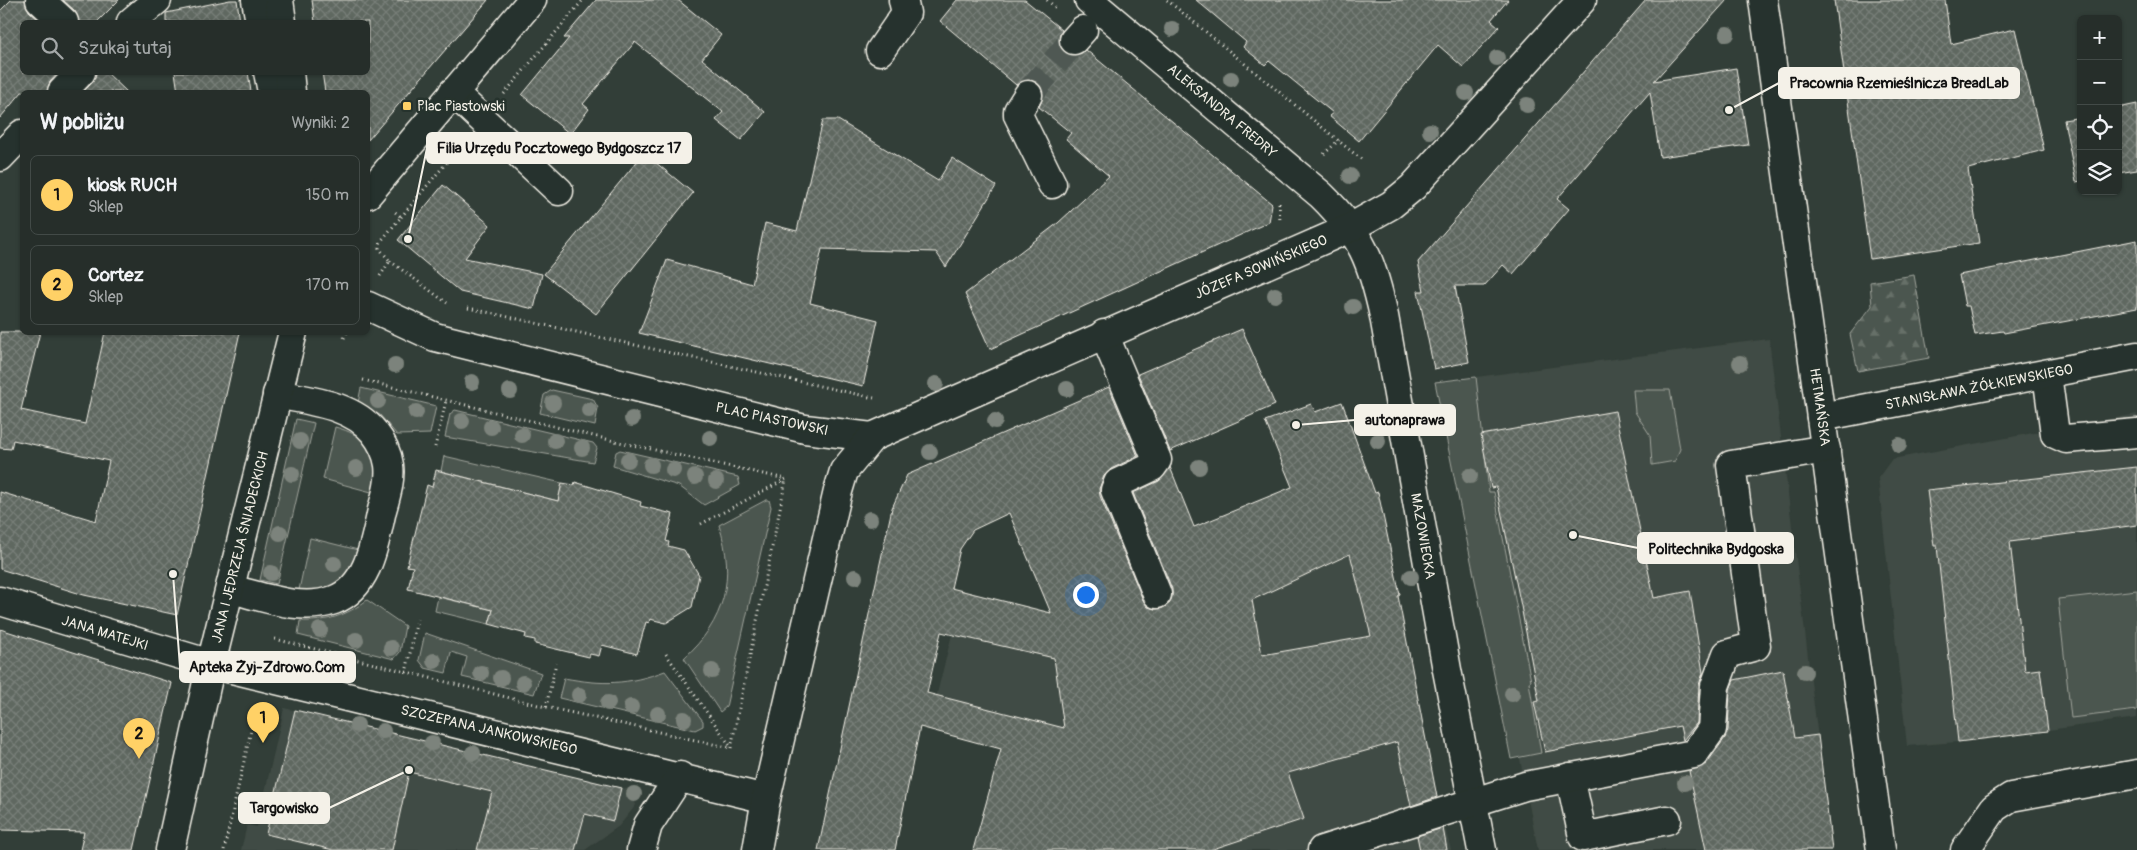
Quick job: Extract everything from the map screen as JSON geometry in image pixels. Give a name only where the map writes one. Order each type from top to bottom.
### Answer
[{"type":"street","points":[[40,0],[62,20]]},
{"type":"street","points":[[133,20],[157,0]]},
{"type":"street","points":[[256,0],[260,20]]},
{"type":"street","points":[[279,0],[282,20]]},
{"type":"street","points":[[370,191],[532,0]]},
{"type":"street","points":[[880,51],[906,13],[903,0]]},
{"type":"street","name":"ALEKSANDRA FREDRY","points":[[1089,0],[1321,194],[1339,212],[1350,228]]},
{"type":"street","name":"JÓZEFA SOWIŃSKIEGO","points":[[872,437],[1350,228],[1391,205],[1413,187],[1582,0]]},
{"type":"street","name":"HETMAŃSKA","points":[[1763,0],[1878,814],[1881,850]]},
{"type":"street","points":[[64,90],[79,75]]},
{"type":"street","points":[[269,75],[272,90]]},
{"type":"street","points":[[289,75],[291,90]]},
{"type":"street","points":[[453,92],[559,191]]},
{"type":"street","points":[[1028,95],[1018,111],[1018,115],[1052,184]]},
{"type":"street","points":[[0,157],[20,136]]},
{"type":"street","name":"MAZOWIECKA","points":[[1350,228],[1361,241],[1372,268],[1384,316],[1482,850]]},
{"type":"street","name":"PLAC PIASTOWSKI","points":[[372,294],[435,337],[805,429],[872,437]]},
{"type":"street","points":[[1104,334],[1157,460],[1152,467],[1118,483],[1115,490],[1156,594]]},
{"type":"street","name":"JANA I JĘDRZEJA ŚNIADECKICH","points":[[170,850],[211,664],[231,590],[292,335]]},
{"type":"street","name":"STANISŁAWA ŻÓŁKIEWSKIEGO","points":[[1821,417],[2137,356]]},
{"type":"street","points":[[2046,374],[2055,434],[2066,439],[2137,433]]},
{"type":"street","points":[[231,590],[297,605],[321,604],[344,595],[359,579],[366,567],[389,484],[389,467],[382,442],[362,420],[342,409],[277,394]]},
{"type":"street","points":[[757,850],[766,798],[838,492],[844,471],[872,437]]},
{"type":"street","points":[[1322,850],[1473,804],[1509,790],[1694,754],[1712,729],[1715,686],[1727,654],[1756,646],[1731,465],[1826,449]]},
{"type":"street","name":"JANA MATEJKI","points":[[0,601],[211,664]]},
{"type":"street","name":"SZCZEPANA JANKOWSKIEGO","points":[[211,664],[766,798]]},
{"type":"street","points":[[1965,850],[1994,808],[2011,797],[2137,774]]},
{"type":"street","points":[[641,850],[648,825],[680,776]]},
{"type":"street","points":[[1570,777],[1583,837],[1667,820]]},
{"type":"path","points":[[1167,0],[1362,160]]},
{"type":"path","points":[[370,194],[401,217],[381,241],[379,248],[390,261],[447,303],[457,306]]},
{"type":"path","points":[[1279,198],[1280,229]]},
{"type":"path","points":[[372,294],[390,261]]},
{"type":"path","points":[[467,308],[875,398]]},
{"type":"path","points":[[354,378],[786,479]]},
{"type":"path","points":[[435,447],[446,401]]},
{"type":"path","points":[[701,524],[786,479]]},
{"type":"path","points":[[731,748],[786,479]]},
{"type":"path","points":[[406,673],[418,619]]},
{"type":"path","points":[[274,639],[546,707],[731,748]]},
{"type":"path","points":[[666,654],[731,748]]},
{"type":"path","points":[[546,707],[556,663]]},
{"type":"path","points":[[224,850],[257,702]]},
{"type":"shaded area","points":[[1769,339],[1831,844],[1774,850],[1538,850],[1445,381]]},
{"type":"shaded area","points":[[2137,414],[2137,718],[1958,742],[1907,746],[1878,478],[1892,459]]},
{"type":"shaded area","points":[[1378,492],[1400,595],[1369,601],[1374,635],[1405,629],[1436,794],[1451,850],[1142,850],[1001,749],[928,729],[963,591],[1048,612],[1097,595],[1115,638],[1221,591],[1315,519]]},
{"type":"shaded area","points":[[284,708],[631,790],[636,805],[619,826],[585,850],[241,850],[247,825],[257,827]]},
{"type":"green space","points":[[1914,275],[1929,358],[1858,371],[1850,334],[1872,306],[1870,282]]},
{"type":"green space","points":[[1476,377],[1489,492],[1494,492],[1531,681],[1529,682],[1541,753],[1511,759],[1435,382]]},
{"type":"green space","points":[[361,388],[436,406],[430,434],[397,435],[380,415],[358,403]]},
{"type":"green space","points":[[552,390],[593,399],[598,408],[595,426],[540,413],[544,395]]},
{"type":"green space","points":[[1633,390],[1670,390],[1680,449],[1675,461],[1652,465],[1650,435],[1635,412]]},
{"type":"green space","points":[[455,410],[593,443],[597,448],[593,462],[445,437],[450,414]]},
{"type":"green space","points":[[296,419],[314,423],[277,584],[260,580]]},
{"type":"green space","points":[[335,427],[356,435],[372,450],[378,465],[375,493],[323,479]]},
{"type":"green space","points":[[620,450],[738,477],[740,485],[704,505],[679,486],[613,466],[616,452]]},
{"type":"green space","points":[[444,456],[562,483],[558,501],[441,471]]},
{"type":"green space","points":[[769,500],[771,507],[726,707],[720,712],[684,658],[709,629],[718,614],[723,598],[726,581],[726,563],[719,525]]},
{"type":"green space","points":[[310,538],[362,551],[345,582],[312,593],[299,590]]},
{"type":"green space","points":[[2137,590],[2137,710],[2071,718],[2058,599]]},
{"type":"green space","points":[[438,597],[493,610],[489,624],[435,611]]},
{"type":"green space","points":[[367,600],[405,626],[400,652],[394,659],[298,635],[300,621],[335,617],[359,606]]},
{"type":"green space","points":[[425,633],[541,673],[534,694],[462,677],[467,657],[451,652],[446,673],[425,668],[419,660]]},
{"type":"green space","points":[[665,671],[703,721],[703,726],[695,730],[559,698],[564,678],[603,683],[639,679]]},
{"type":"building","points":[[11,0],[25,0],[29,11],[39,20],[20,20],[20,75],[56,75],[50,82],[48,90],[20,90],[20,94],[0,118],[0,11]]},
{"type":"building","points":[[63,0],[119,0],[99,20],[78,20],[75,11]]},
{"type":"building","points":[[237,0],[240,20],[166,20],[166,13]]},
{"type":"building","points":[[312,0],[488,0],[370,138],[370,90],[325,90],[322,75],[370,75],[370,20],[315,20]]},
{"type":"building","points":[[596,0],[678,0],[721,35],[702,59],[765,112],[741,140],[716,120],[723,112],[635,42],[583,104],[589,109],[570,134],[522,95],[569,38],[564,38]]},
{"type":"building","points":[[957,0],[1025,0],[1062,30],[1059,44],[1064,52],[1070,55],[1078,55],[1086,50],[1272,204],[1269,222],[990,349],[965,294],[1058,223],[1109,176],[1066,139],[1071,133],[1039,107],[1044,95],[1042,87],[1037,82],[1028,79],[1016,85],[940,21]]},
{"type":"building","points":[[1196,0],[1508,0],[1491,20],[1499,27],[1463,67],[1438,45],[1359,141],[1329,116],[1333,113],[1269,61],[1265,65],[1243,47],[1246,42]]},
{"type":"building","points":[[1646,0],[1727,0],[1654,81],[1736,68],[1748,145],[1660,157],[1650,92],[1557,199],[1569,209],[1513,274],[1503,265],[1484,286],[1455,286],[1469,362],[1434,369],[1418,291],[1424,291],[1418,262]]},
{"type":"building","points":[[1834,0],[1945,0],[1951,44],[2015,29],[2044,150],[1968,169],[1979,243],[1870,259]]},
{"type":"building","points":[[95,75],[109,75],[125,90],[85,90],[93,82]]},
{"type":"building","points":[[175,75],[248,75],[251,90],[178,90]]},
{"type":"building","points":[[2137,104],[2137,170],[2122,172],[2122,150],[2122,107]]},
{"type":"building","points":[[2077,118],[2077,182],[2076,182],[2064,120]]},
{"type":"building","points":[[823,120],[838,120],[938,181],[952,158],[996,186],[946,267],[936,252],[822,249],[810,303],[878,320],[863,386],[639,333],[667,260],[752,284],[765,223],[797,231]]},
{"type":"building","points":[[644,153],[693,193],[596,314],[544,274]]},
{"type":"building","points":[[443,185],[490,225],[465,258],[542,274],[534,309],[460,292],[398,240]]},
{"type":"building","points":[[2137,240],[2137,308],[2004,333],[2003,331],[1975,335],[1969,306],[1965,306],[1959,275]]},
{"type":"building","points":[[1242,329],[1275,405],[1170,451],[1138,374]]},
{"type":"building","points":[[0,332],[20,332],[20,335],[39,335],[21,410],[85,424],[104,335],[239,335],[177,615],[84,595],[0,569],[0,492],[96,521],[109,461],[13,440],[11,449],[0,448]]},
{"type":"building","points":[[1109,387],[1138,456],[1111,469],[1104,476],[1099,489],[1100,496],[1143,600],[1148,607],[1155,609],[1163,608],[1170,603],[1172,589],[1133,493],[1159,481],[1170,467],[1194,527],[1292,487],[1265,421],[1311,404],[1315,412],[1342,402],[1375,493],[1378,492],[1400,595],[1398,596],[1437,797],[1411,806],[1397,742],[1288,773],[1304,819],[1210,850],[973,850],[1001,749],[920,727],[895,850],[818,850],[892,508],[907,475]],"holes":[[[1009,513],[1051,613],[951,588],[960,549],[973,530]],[[1350,554],[1371,636],[1262,655],[1252,600]],[[941,632],[1054,658],[1064,728],[927,693]]]},
{"type":"building","points":[[1615,411],[1654,598],[1690,591],[1703,673],[1699,685],[1697,723],[1683,740],[1680,726],[1545,752],[1534,702],[1539,701],[1521,606],[1496,487],[1491,488],[1481,435]]},
{"type":"building","points":[[2137,467],[2137,525],[2010,542],[2025,671],[2040,669],[2048,731],[1958,742],[1937,546],[1934,546],[1927,490]]},
{"type":"building","points":[[436,470],[558,501],[562,483],[574,485],[575,482],[641,502],[640,506],[673,514],[666,541],[669,542],[668,546],[684,550],[699,575],[692,607],[666,623],[650,619],[649,623],[646,622],[637,654],[602,645],[599,656],[590,654],[589,657],[535,644],[535,640],[525,638],[526,634],[489,624],[493,610],[408,589],[413,567],[407,566],[427,485],[432,487]]},
{"type":"building","points":[[0,629],[172,683],[134,850],[80,850],[84,832],[0,830]]},
{"type":"building","points":[[1783,670],[1795,738],[1818,735],[1832,850],[1706,850],[1689,771],[1706,764],[1725,738],[1728,730],[1730,689],[1734,680]]},
{"type":"building","points":[[295,710],[621,788],[613,821],[585,814],[575,850],[477,850],[492,792],[409,772],[392,850],[333,850],[266,834]]},
{"type":"building","points":[[1443,828],[1447,850],[1420,850],[1417,836]]},
{"type":"tunnel","points":[[1028,95],[1074,40]]},
{"type":"place","name":"Plac Piastowski","points":[[407,106]]},
{"type":"place","name":"Pracownia Rzemieślnicza BreadLab","points":[[1729,110]]},
{"type":"place","name":"Filia Urzędu Pocztowego Bydgoszcz 17","points":[[408,239]]},
{"type":"place","name":"autonaprawa","points":[[1296,425]]},
{"type":"place","name":"Politechnika Bydgoska","points":[[1573,535]]},
{"type":"place","name":"Apteka Żyj-Zdrowo.Com","points":[[173,574]]},
{"type":"place","name":"kiosk RUCH","points":[[263,743]]},
{"type":"place","name":"Cortez","points":[[139,759]]},
{"type":"place","name":"Targowisko","points":[[409,770]]}]
